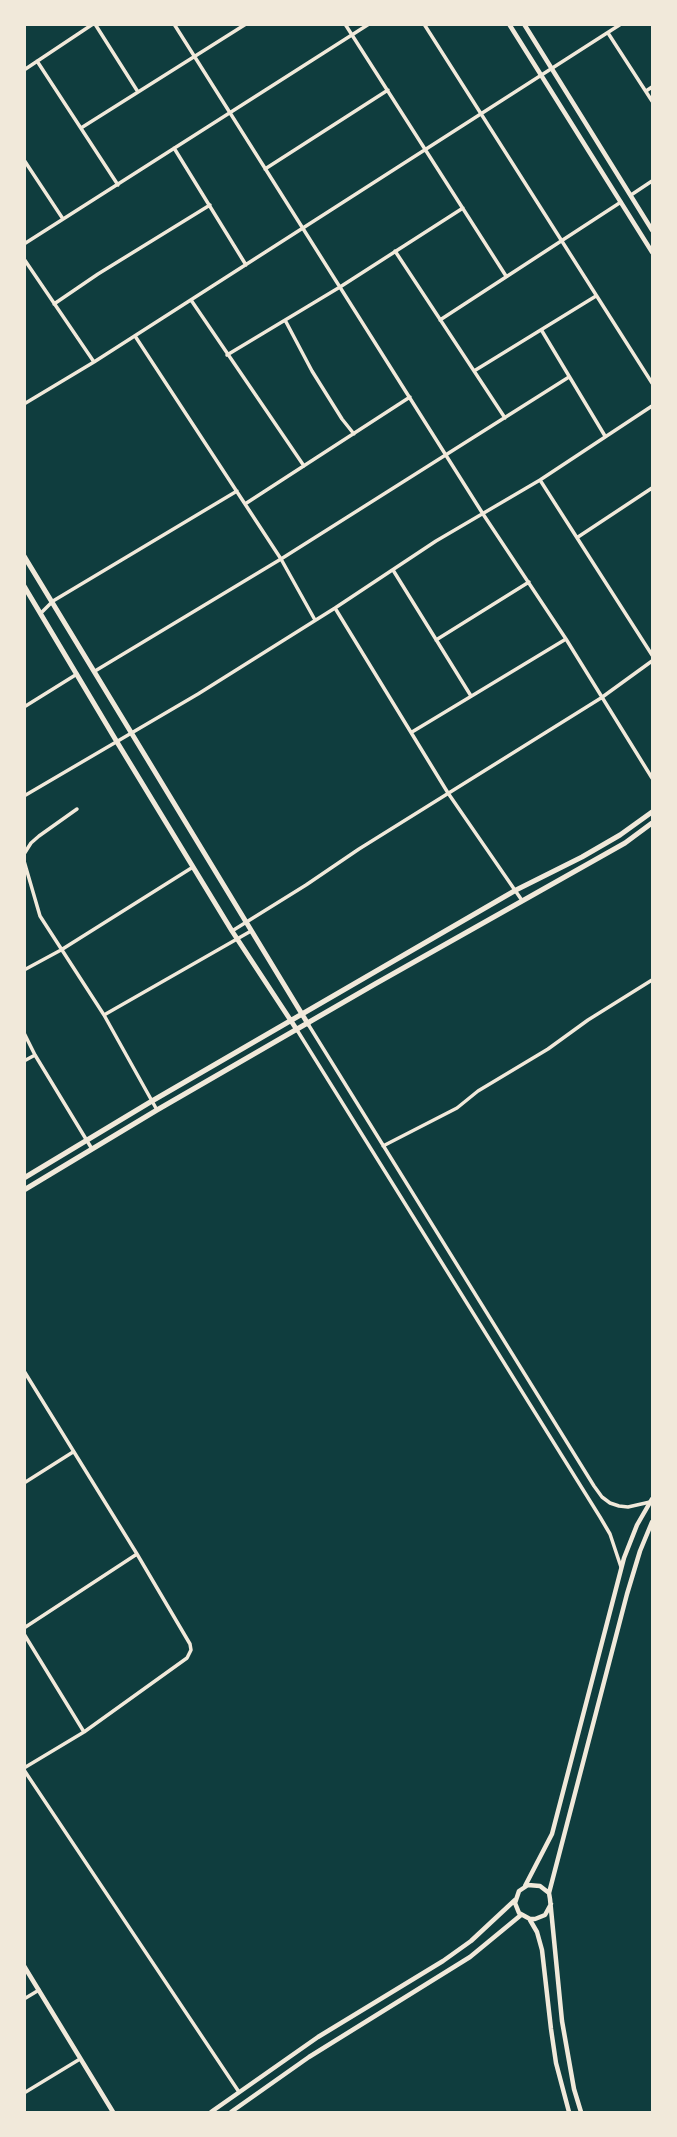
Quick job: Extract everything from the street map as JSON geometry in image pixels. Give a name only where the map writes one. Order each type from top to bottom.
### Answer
[{"type":"main road","points":[[24,555],[308,1024]]},
{"type":"main road","points":[[24,586],[232,931],[297,1030]]},
{"type":"main road","points":[[24,1178],[290,1020],[516,891],[592,852],[653,812]]},
{"type":"main road","points":[[24,1190],[157,1110],[615,848],[653,823]]},
{"type":"street","points":[[24,70],[94,24],[138,92]]},
{"type":"street","points":[[174,24],[653,778]]},
{"type":"street","points":[[82,128],[246,24]]},
{"type":"street","points":[[345,24],[506,276]]},
{"type":"street","points":[[24,244],[369,24]]},
{"type":"street","points":[[424,24],[653,383]]},
{"type":"street","points":[[509,24],[653,252]]},
{"type":"street","points":[[524,24],[653,230]]},
{"type":"street","points":[[24,404],[135,336],[621,24]]},
{"type":"street","points":[[608,33],[653,101]]},
{"type":"street","points":[[37,61],[118,185]]},
{"type":"street","points":[[646,91],[653,87]]},
{"type":"street","points":[[265,169],[388,90]]},
{"type":"street","points":[[174,148],[246,265]]},
{"type":"street","points":[[24,160],[63,219]]},
{"type":"street","points":[[631,195],[653,181]]},
{"type":"street","points":[[440,320],[621,202]]},
{"type":"street","points":[[54,304],[210,205]]},
{"type":"street","points":[[227,355],[463,208]]},
{"type":"street","points":[[395,251],[505,418]]},
{"type":"street","points":[[24,259],[94,362]]},
{"type":"street","points":[[474,371],[596,296]]},
{"type":"street","points":[[191,300],[303,466]]},
{"type":"street","points":[[285,320],[312,371],[354,434]]},
{"type":"street","points":[[542,331],[605,436]]},
{"type":"street","points":[[135,336],[281,559],[315,620]]},
{"type":"street","points":[[94,672],[281,559],[569,377]]},
{"type":"street","points":[[245,504],[411,397]]},
{"type":"street","points":[[24,796],[132,734],[335,608],[436,541],[540,480],[653,406]]},
{"type":"street","points":[[540,480],[653,655]]},
{"type":"street","points":[[578,537],[653,488]]},
{"type":"street","points":[[41,612],[53,601],[236,491]]},
{"type":"street","points":[[393,570],[471,696]]},
{"type":"street","points":[[436,640],[529,582]]},
{"type":"street","points":[[335,608],[448,793],[521,900]]},
{"type":"street","points":[[412,732],[566,639]]},
{"type":"street","points":[[232,931],[601,698],[653,661]]},
{"type":"street","points":[[24,706],[77,674]]},
{"type":"street","points":[[24,854],[39,836],[77,809]]},
{"type":"street","points":[[24,861],[40,916],[104,1015],[157,1110]]},
{"type":"street","points":[[24,970],[61,950],[193,867]]},
{"type":"street","points":[[104,1015],[251,931]]},
{"type":"street","points":[[383,1146],[457,1108],[478,1091],[653,980]]},
{"type":"street","points":[[308,1024],[594,1486],[610,1503],[628,1507],[652,1500]]},
{"type":"street","points":[[297,1030],[610,1534],[622,1568]]},
{"type":"street","points":[[24,1033],[34,1055],[92,1149]]},
{"type":"street","points":[[24,1061],[34,1055]]},
{"type":"street","points":[[24,1371],[190,1644],[189,1655],[84,1732],[24,1769],[239,2092]]},
{"type":"street","points":[[562,1456],[570,1446]]},
{"type":"street","points":[[24,1483],[74,1452]]},
{"type":"street","points":[[211,2112],[318,2037],[443,1961],[515,1900],[552,1833],[622,1568],[637,1525],[652,1500]]},
{"type":"street","points":[[581,2112],[574,2089],[562,2021],[548,1893],[627,1594],[639,1552],[653,1522]]},
{"type":"street","points":[[24,1628],[136,1554]]},
{"type":"street","points":[[24,1634],[84,1732]]},
{"type":"street","points":[[525,1886],[534,1884],[548,1893]]},
{"type":"street","points":[[515,1900],[521,1915],[530,1919],[541,1918],[551,1904]]},
{"type":"street","points":[[231,2112],[309,2057],[470,1957],[521,1915]]},
{"type":"street","points":[[530,1919],[542,1951],[556,2063],[569,2112]]},
{"type":"street","points":[[24,1966],[113,2112]]},
{"type":"street","points":[[24,1999],[39,1990]]},
{"type":"street","points":[[24,2093],[80,2059]]}]
